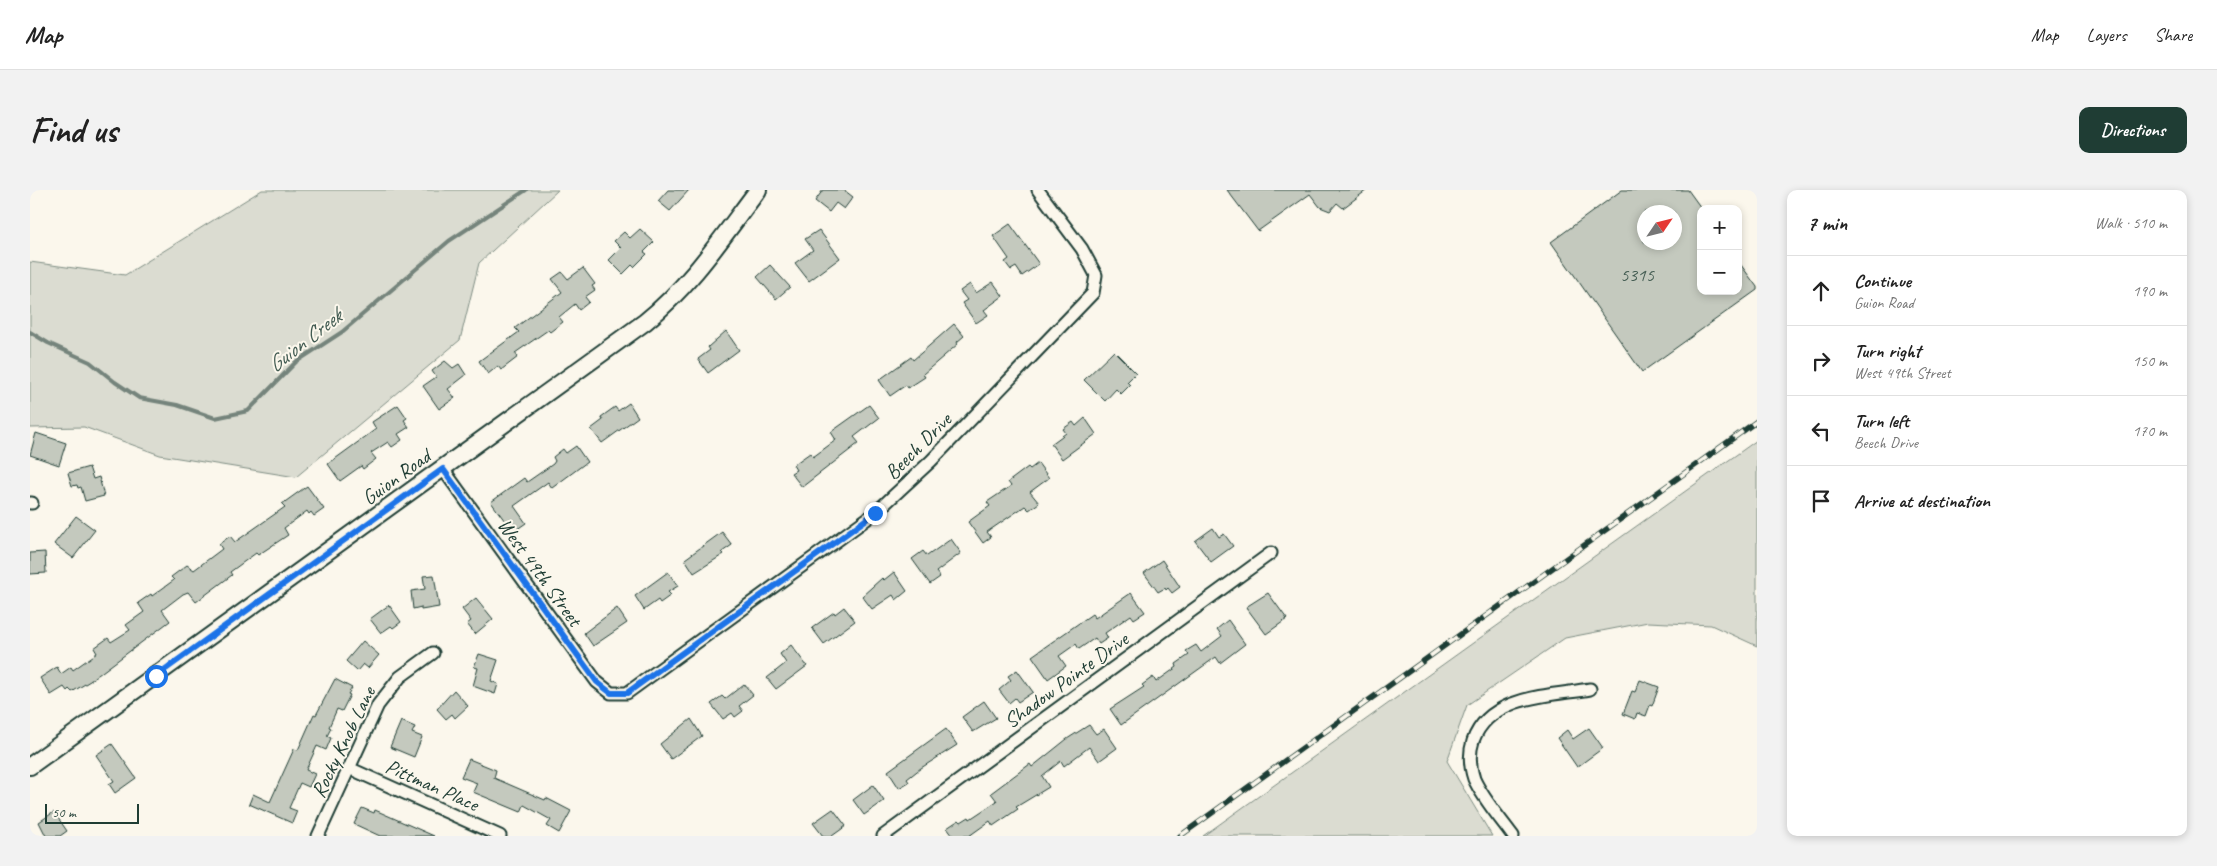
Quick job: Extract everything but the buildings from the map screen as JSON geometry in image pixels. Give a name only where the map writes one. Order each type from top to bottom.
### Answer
[{"type":"street","name":"Guion Road","points":[[30,766],[443,469],[661,309],[694,274],[758,190]]},
{"type":"street","name":"Beech Drive","points":[[611,693],[627,693],[875,513],[944,447],[1093,293],[1096,275],[1082,249],[1038,190]]},
{"type":"street","name":"West 49th Street","points":[[443,469],[597,682],[611,693]]},
{"type":"street","name":"Shadow Pointe Drive","points":[[883,836],[1271,553]]},
{"type":"street","name":"Rocky Knob Lane","points":[[318,836],[375,711],[388,690],[413,665],[433,653]]},
{"type":"street","points":[[1513,836],[1478,788],[1474,777],[1470,754],[1477,732],[1488,718],[1506,705],[1590,689]]},
{"type":"street","name":"Pittman Place","points":[[349,768],[500,836]]},
{"type":"shaded area","points":[[262,190],[558,190],[479,263],[460,340],[296,477],[160,455],[84,427],[30,428],[30,262],[125,275]]},
{"type":"shaded area","points":[[1757,440],[1757,646],[1711,625],[1648,622],[1565,638],[1467,705],[1447,761],[1492,836],[1203,836]]},
{"type":"waterway","name":"Guion Creek","points":[[30,332],[48,343],[90,362],[139,398],[177,405],[215,418],[248,411],[296,362],[342,332],[449,241],[526,190]]},
{"type":"railway","points":[[1180,836],[1757,421]]},
{"type":"route","points":[[156,676],[443,469],[597,682],[611,693],[627,693],[875,513]]}]
